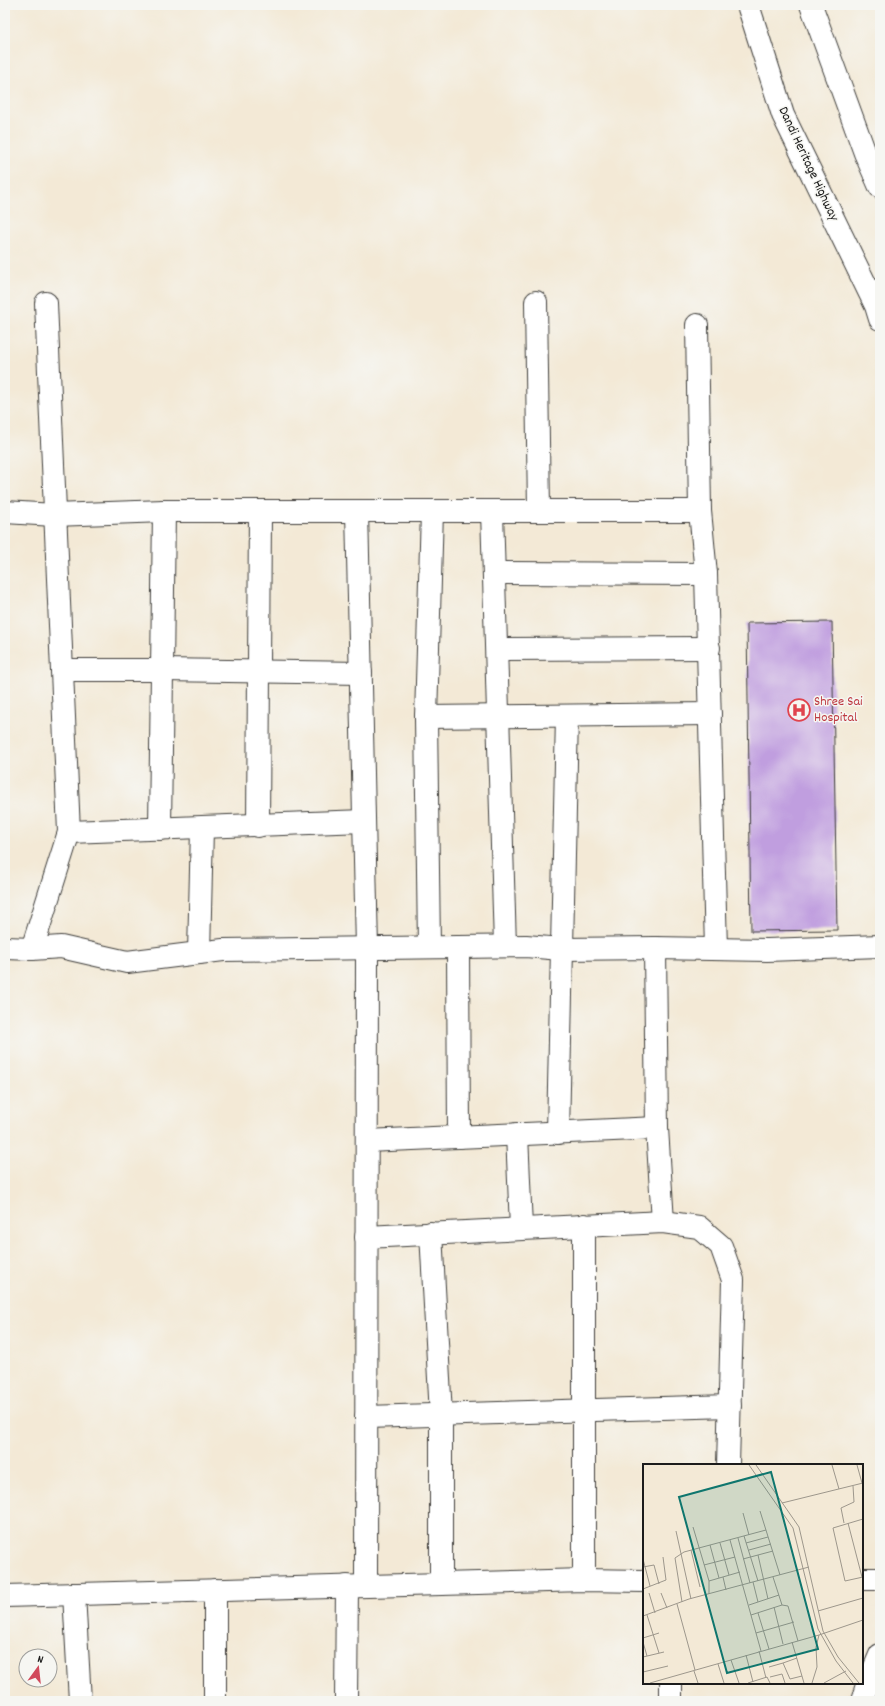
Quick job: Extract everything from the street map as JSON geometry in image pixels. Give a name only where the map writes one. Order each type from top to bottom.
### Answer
[{"type":"main road","name":"Dandi Heritage Highway","points":[[748,5],[783,115],[879,310]]},
{"type":"main road","points":[[811,5],[865,153],[880,187]]},
{"type":"main road","points":[[536,302],[539,511]]},
{"type":"main road","points":[[32,949],[68,832],[46,303]]},
{"type":"main road","points":[[697,325],[700,512],[706,574],[709,648],[716,949]]},
{"type":"main road","points":[[5,512],[54,515],[164,511],[700,512]]},
{"type":"main road","points":[[160,829],[164,511]]},
{"type":"main road","points":[[258,826],[260,511]]},
{"type":"main road","points":[[346,1701],[356,1586],[366,1417],[367,948],[357,511]]},
{"type":"main road","points":[[429,947],[426,718],[432,511]]},
{"type":"main road","points":[[492,511],[504,946]]},
{"type":"main road","points":[[494,573],[706,574]]},
{"type":"main road","points":[[497,649],[709,648]]},
{"type":"main road","points":[[62,670],[361,673]]},
{"type":"main road","points":[[426,718],[710,714]]},
{"type":"main road","points":[[558,1133],[567,716]]},
{"type":"main road","points":[[68,832],[364,821]]},
{"type":"main road","points":[[199,952],[202,828]]},
{"type":"main road","points":[[5,948],[32,949],[61,947],[127,962],[223,950],[526,946],[561,949],[655,948],[767,950],[880,946]]},
{"type":"main road","points":[[458,947],[459,1137]]},
{"type":"main road","points":[[655,948],[658,1128],[663,1222]]},
{"type":"main road","points":[[366,1141],[658,1128]]},
{"type":"main road","points":[[517,1134],[521,1228]]},
{"type":"main road","points":[[366,1237],[663,1222],[699,1227],[721,1246],[733,1280],[728,1464]]},
{"type":"main road","points":[[584,1225],[584,1580]]},
{"type":"main road","points":[[431,1233],[441,1415],[441,1584]]},
{"type":"main road","points":[[366,1417],[730,1406]]},
{"type":"main road","points":[[863,1579],[880,1579]]},
{"type":"main road","points":[[5,1596],[584,1580],[643,1581]]},
{"type":"main road","points":[[215,1590],[215,1701]]},
{"type":"main road","points":[[74,1594],[80,1701]]},
{"type":"main road","points":[[862,1701],[880,1655]]},
{"type":"main road","points":[[671,1684],[671,1701]]},
{"type":"building","points":[[832,622],[837,930],[751,931],[747,623]]},
{"type":"place","name":"Shree Sai Hospital","points":[[799,710]]}]
